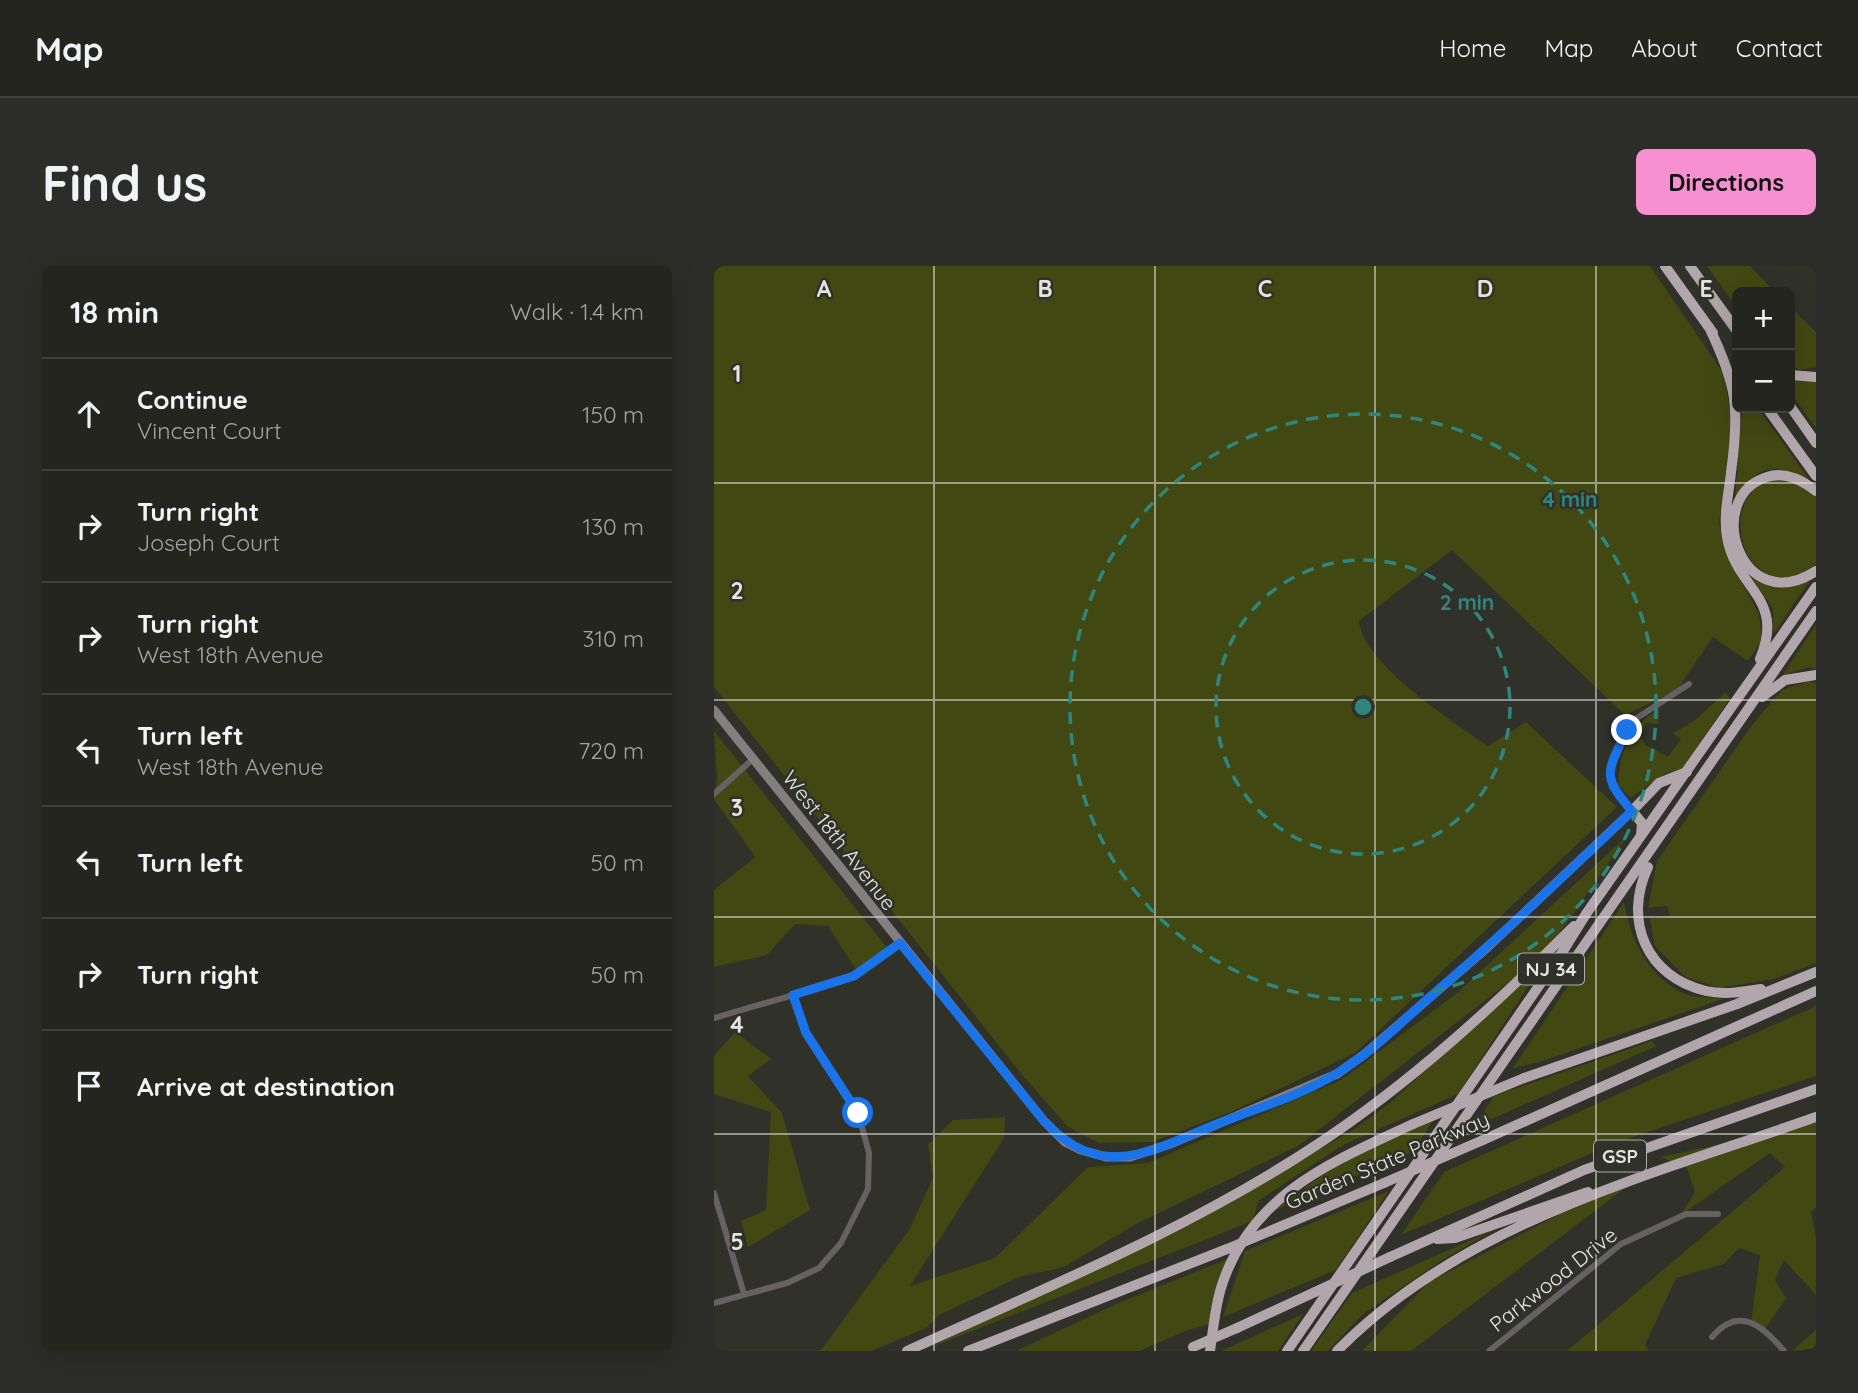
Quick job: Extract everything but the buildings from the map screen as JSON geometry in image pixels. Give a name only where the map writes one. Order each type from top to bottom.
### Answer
[{"type":"highway","points":[[1665,266],[1732,359]]},
{"type":"highway","points":[[1690,266],[1732,324]]},
{"type":"highway","points":[[1709,327],[1728,367],[1737,407],[1736,440],[1726,513],[1727,537],[1737,565],[1765,606],[1769,620],[1765,646],[1753,675]]},
{"type":"highway","points":[[1795,375],[1816,377]]},
{"type":"highway","points":[[1771,413],[1816,476]]},
{"type":"highway","points":[[1795,413],[1816,443]]},
{"type":"highway","points":[[1816,491],[1790,476],[1764,477],[1741,496],[1735,510],[1734,527],[1742,557],[1758,576],[1784,583],[1816,571]]},
{"type":"highway","name":"NJ 34","points":[[1287,1351],[1556,962],[1586,914],[1816,587]]},
{"type":"highway","name":"NJ 34","points":[[1303,1351],[1669,827],[1816,611]]},
{"type":"highway","points":[[1754,703],[1785,680],[1816,675]]},
{"type":"highway","points":[[1640,838],[1642,823],[1632,811],[1659,783],[1687,772]]},
{"type":"highway","points":[[1669,827],[1637,892],[1638,919],[1651,954],[1678,980],[1704,990],[1740,992],[1777,987]]},
{"type":"highway","points":[[907,1351],[1191,1218],[1314,1146],[1383,1098],[1445,1048],[1586,914]]},
{"type":"highway","points":[[1210,1351],[1217,1303],[1226,1276],[1260,1218],[1284,1194],[1308,1177],[1413,1124],[1524,1078],[1737,1004],[1816,972]]},
{"type":"highway","name":"Garden State Parkway","points":[[968,1351],[1227,1249],[1384,1183],[1816,991]]},
{"type":"highway","name":"GSP","points":[[1188,1349],[1584,1170],[1816,1089]]},
{"type":"highway","points":[[1431,1239],[1455,1238],[1816,1117]]},
{"type":"highway","points":[[1337,1351],[1395,1299],[1454,1260],[1501,1236],[1634,1179]]},
{"type":"street","points":[[1632,811],[1612,787],[1609,774],[1615,757],[1634,720],[1689,684]]},
{"type":"street","name":"West 18th Avenue","points":[[714,710],[1055,1133],[1089,1154],[1105,1157],[1130,1157],[1301,1091],[1352,1065],[1489,946],[1632,811]]},
{"type":"street","points":[[714,794],[753,759]]},
{"type":"street","points":[[714,1017],[854,976],[900,943]]},
{"type":"street","points":[[714,1303],[804,1277],[824,1263],[841,1243],[863,1201],[870,1181],[869,1153],[856,1107],[813,1045],[793,995]]},
{"type":"street","points":[[714,1193],[744,1294]]},
{"type":"street","name":"Parkwood Drive","points":[[1489,1351],[1621,1244],[1686,1214],[1718,1214]]},
{"type":"street","points":[[1712,1337],[1730,1322],[1753,1323],[1766,1330],[1784,1351]]},
{"type":"green space","points":[[714,266],[1650,266],[1724,374],[1732,422],[1719,524],[1728,558],[1759,614],[1762,640],[1748,661],[1713,637],[1677,690],[1625,715],[1452,550],[1359,621],[1376,656],[1412,691],[1488,746],[1526,722],[1617,807],[1355,1053],[1231,1112],[1152,1142],[1099,1143],[1068,1127],[1023,1076],[714,687]]},
{"type":"green space","points":[[1707,266],[1750,266],[1770,287],[1732,287],[1732,301]]},
{"type":"green space","points":[[1795,312],[1816,332],[1816,367],[1800,370],[1795,368]]},
{"type":"green space","points":[[1795,379],[1816,380],[1816,428],[1795,399]]},
{"type":"green space","points":[[1742,413],[1762,413],[1813,485],[1789,472],[1770,469],[1752,478],[1735,500]]},
{"type":"green space","points":[[1789,479],[1816,496],[1816,564],[1792,576],[1772,576],[1756,566],[1746,550],[1741,530],[1742,510],[1751,493],[1768,481]]},
{"type":"green space","points":[[1749,574],[1786,586],[1810,580],[1773,635],[1773,609]]},
{"type":"green space","points":[[1816,624],[1816,669],[1810,667],[1783,675]]},
{"type":"green space","points":[[1809,681],[1816,683],[1816,963],[1774,979],[1719,988],[1685,977],[1654,945],[1650,918],[1670,916],[1667,906],[1648,908],[1657,861],[1752,725],[1782,690]]},
{"type":"green space","points":[[1725,693],[1730,698],[1681,771],[1666,773],[1630,798],[1618,784],[1619,772],[1628,740],[1641,723],[1660,709],[1658,724],[1647,723],[1640,734],[1645,745],[1668,757],[1681,739],[1673,733],[1694,721]]},
{"type":"green space","points":[[714,731],[888,949],[858,973],[828,926],[795,924],[767,955],[714,967],[714,890],[755,857],[714,799],[717,778]]},
{"type":"green space","points":[[1627,836],[1546,953],[1298,1146],[1136,1224],[1064,1267],[1019,1277],[939,1315],[926,1328],[871,1351],[817,1351],[822,1349],[909,1230],[933,1178],[928,1145],[953,1120],[1005,1117],[1004,1138],[910,1286],[995,1258],[1088,1167],[1148,1163],[1341,1080],[1457,993]]},
{"type":"green space","points":[[1624,902],[1636,943],[1660,977],[1685,994],[1723,999],[1539,1062],[1513,1068]]},
{"type":"green space","points":[[1544,962],[1458,1094],[1343,1145],[1258,1201],[1253,1221],[929,1348],[1268,1180],[1353,1130],[1390,1103]]},
{"type":"green space","points":[[1816,1006],[1816,1076],[1618,1142],[1401,1235],[1444,1172]]},
{"type":"green space","points":[[735,1032],[771,1059],[748,1076],[782,1113],[810,1210],[748,1247],[741,1221],[766,1210],[771,1112],[714,1094],[714,1056]]},
{"type":"green space","points":[[1652,1041],[1656,1046],[1474,1127],[1494,1096]]},
{"type":"green space","points":[[1434,1119],[1414,1151],[1269,1213],[1336,1166]]},
{"type":"green space","points":[[1816,1123],[1816,1207],[1811,1212],[1816,1237],[1816,1295],[1784,1260],[1775,1280],[1786,1298],[1765,1329],[1751,1323],[1760,1255],[1739,1248],[1724,1264],[1676,1278],[1645,1345],[1649,1351],[1567,1351],[1785,1167],[1770,1153],[1681,1215],[1695,1192],[1687,1168],[1661,1157]]},
{"type":"green space","points":[[1625,1188],[1411,1351],[1362,1351],[1429,1282],[1560,1214]]},
{"type":"green space","points":[[1389,1191],[1336,1270],[1223,1317],[1245,1251]]},
{"type":"green space","points":[[1496,1229],[1444,1259],[1363,1314],[1328,1351],[1311,1351],[1352,1293]]},
{"type":"green space","points":[[1230,1258],[1209,1324],[1139,1351],[1016,1351],[1116,1304]]},
{"type":"green space","points":[[1303,1314],[1278,1351],[1221,1351]]},
{"type":"green space","points":[[1816,1330],[1816,1348],[1792,1351]]},
{"type":"route","points":[[858,1113],[806,1033],[793,995],[854,976],[900,943],[1044,1121],[1065,1142],[1089,1154],[1113,1158],[1147,1153],[1325,1080],[1352,1065],[1458,974],[1632,811],[1612,787],[1609,774],[1627,730]]}]
